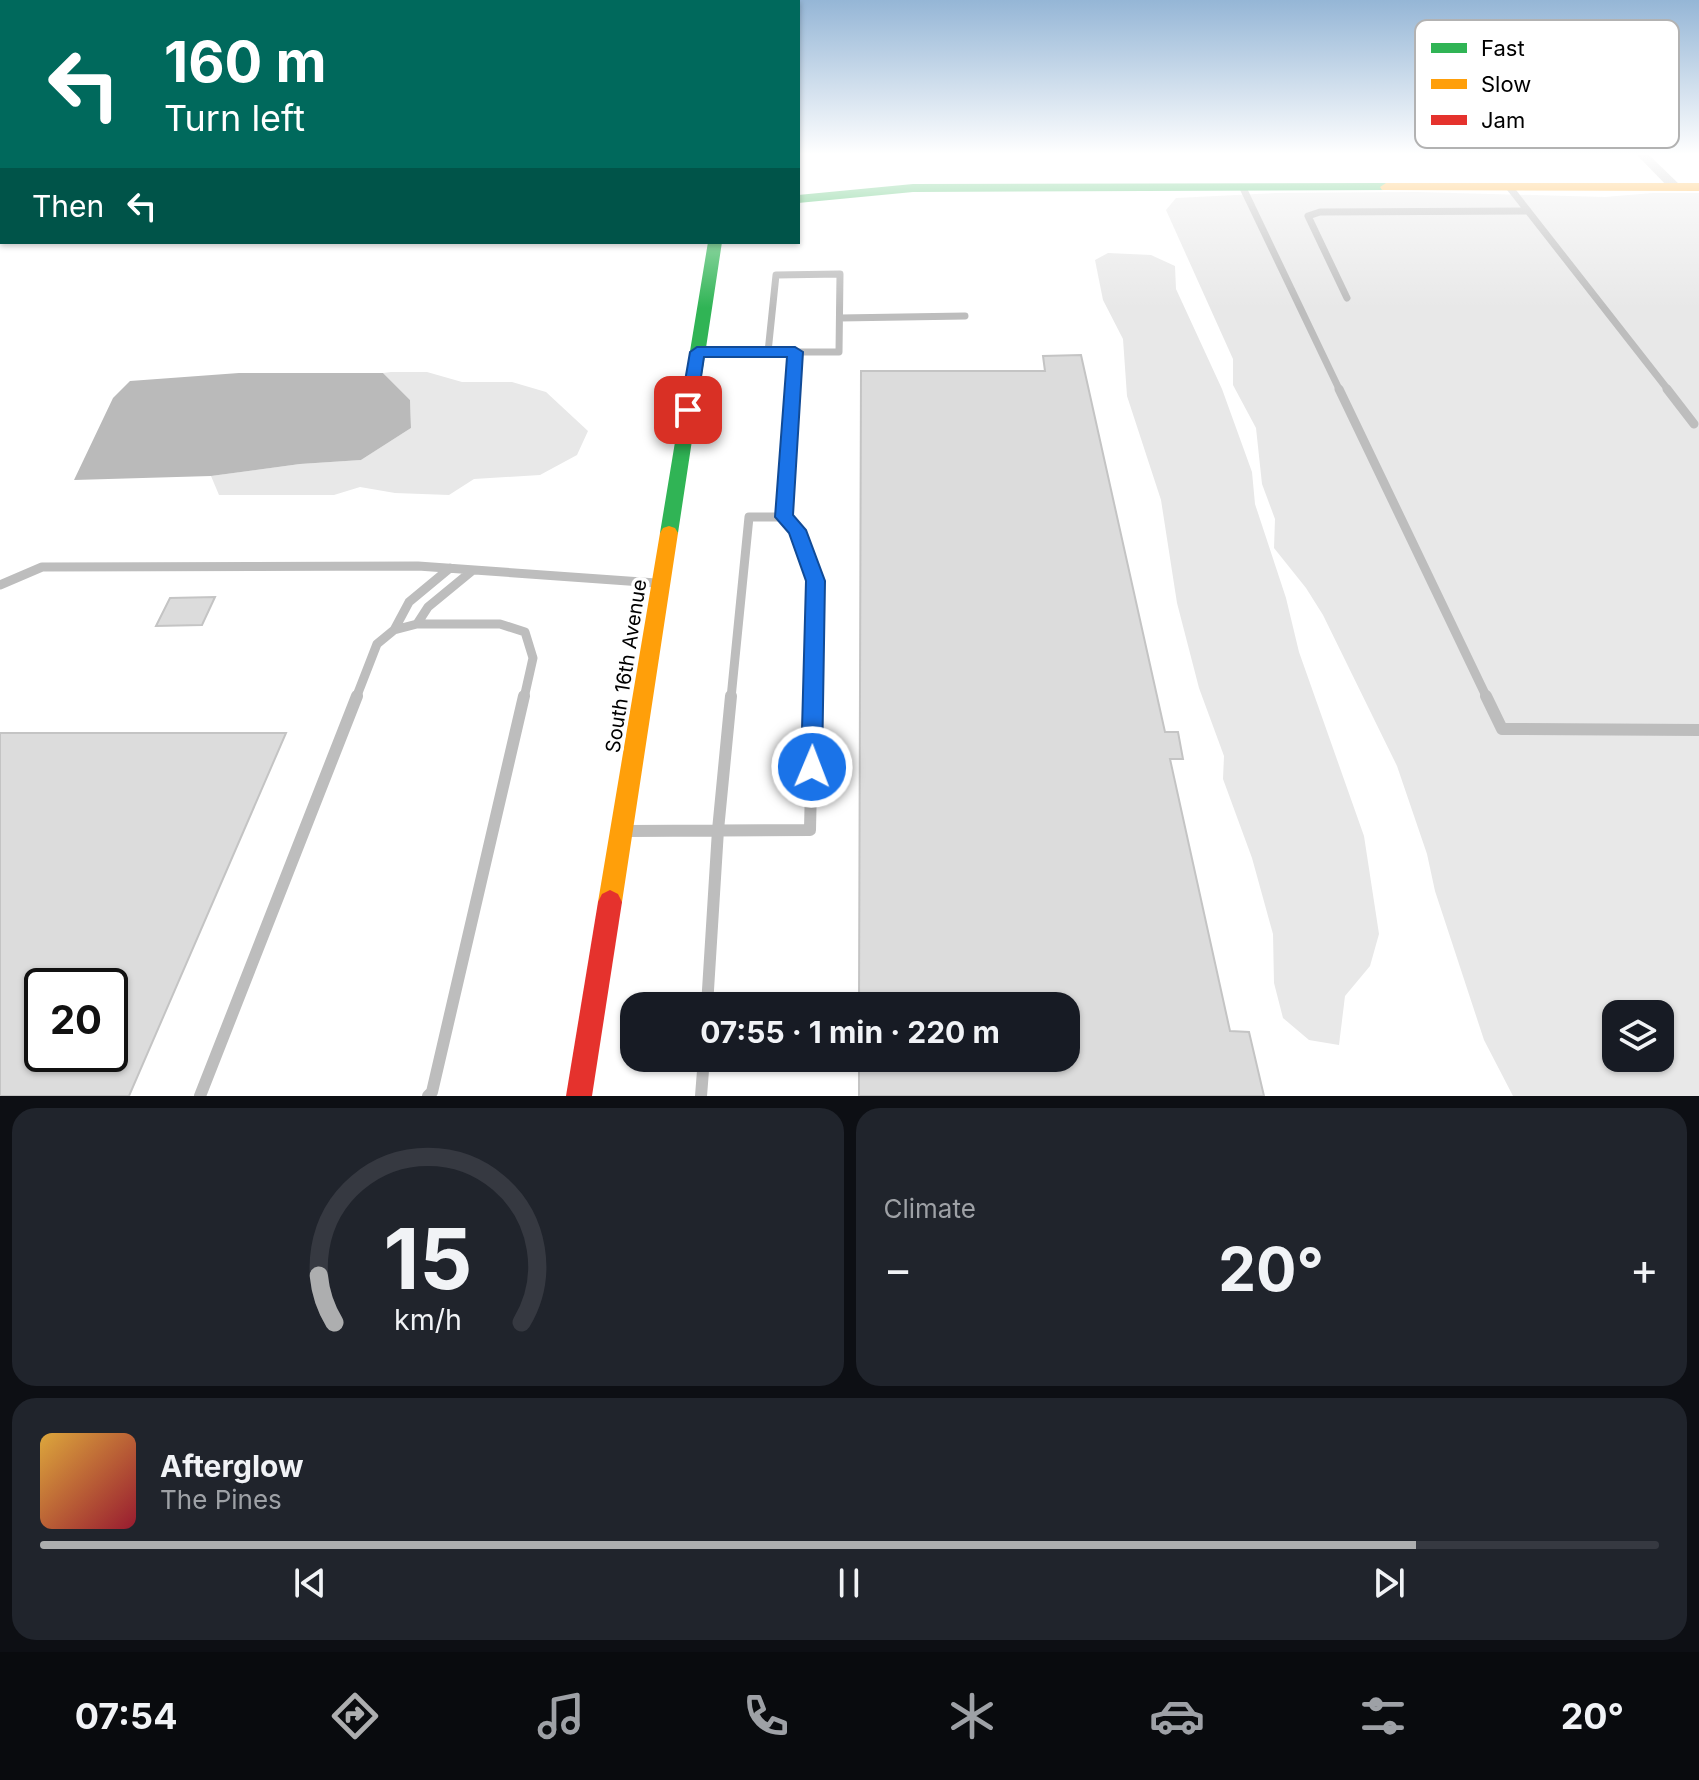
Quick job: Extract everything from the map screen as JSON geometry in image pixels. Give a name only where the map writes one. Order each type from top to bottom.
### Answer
[{"type":"street","name":"South 16th Avenue","points":[[579,1096],[715,244]]},
{"type":"lane","points":[[1252,206],[1502,729],[1699,730]]},
{"type":"lane","points":[[1524,206],[1694,424]]},
{"type":"lane","points":[[1347,298],[1308,216],[1320,212],[1528,211]]},
{"type":"lane","points":[[697,352],[768,352],[839,352],[840,274],[776,275],[768,352]]},
{"type":"lane","points":[[840,318],[965,316]]},
{"type":"lane","points":[[784,517],[795,352]]},
{"type":"lane","points":[[622,831],[718,830],[810,830],[815,581],[797,530],[784,517],[749,517],[718,830],[708,992]]},
{"type":"lane","points":[[0,585],[42,567],[450,568],[661,584]]},
{"type":"lane","points":[[394,630],[397,614],[450,568]]},
{"type":"lane","points":[[417,624],[424,610],[474,570]]},
{"type":"lane","points":[[200,1096],[377,644],[394,630],[417,624],[500,624],[525,632],[533,658],[432,1092],[428,1096]]},
{"type":"lane","points":[[701,1096],[703,1072]]},
{"type":"shaded area","points":[[1169,206],[1699,206],[1699,1096],[1513,1096],[1484,1040],[1397,766],[1323,615],[1274,548],[1275,519],[1262,484],[1256,428],[1233,385],[1233,359],[1166,210]]},
{"type":"shaded area","points":[[1108,253],[1151,255],[1175,266],[1176,289],[1222,389],[1252,472],[1255,504],[1286,598],[1299,652],[1364,836],[1379,934],[1370,966],[1345,996],[1339,1045],[1309,1040],[1283,1018],[1274,983],[1273,934],[1252,858],[1223,779],[1224,756],[1199,688],[1177,603],[1161,500],[1127,396],[1123,339],[1103,300],[1095,260]]},
{"type":"shaded area","points":[[427,372],[462,382],[512,382],[546,392],[588,431],[577,455],[540,475],[474,479],[449,495],[395,493],[360,487],[334,495],[219,495],[211,476],[300,464],[361,460],[411,428],[410,400],[383,373]]},
{"type":"shaded area","points":[[239,373],[383,373],[410,400],[411,428],[361,460],[300,464],[211,476],[74,480],[113,398],[130,381]]},
{"type":"building","points":[[1081,355],[1165,732],[1178,732],[1183,759],[1170,759],[1230,1031],[1249,1032],[1264,1096],[859,1096],[859,1072],[1080,1072],[1080,992],[859,992],[861,371],[1045,371],[1043,356]]},
{"type":"building","points":[[215,597],[202,625],[156,626],[170,598]]},
{"type":"building","points":[[0,733],[286,733],[129,1096],[0,1096]]},
{"type":"traffic: fast","points":[[669,533],[715,244]]},
{"type":"traffic: slow","points":[[610,902],[669,533]]},
{"type":"traffic: jam","points":[[579,1096],[610,902]]},
{"type":"route","points":[[688,410],[697,352],[795,352],[784,517],[797,530],[815,581],[812,767]]}]
